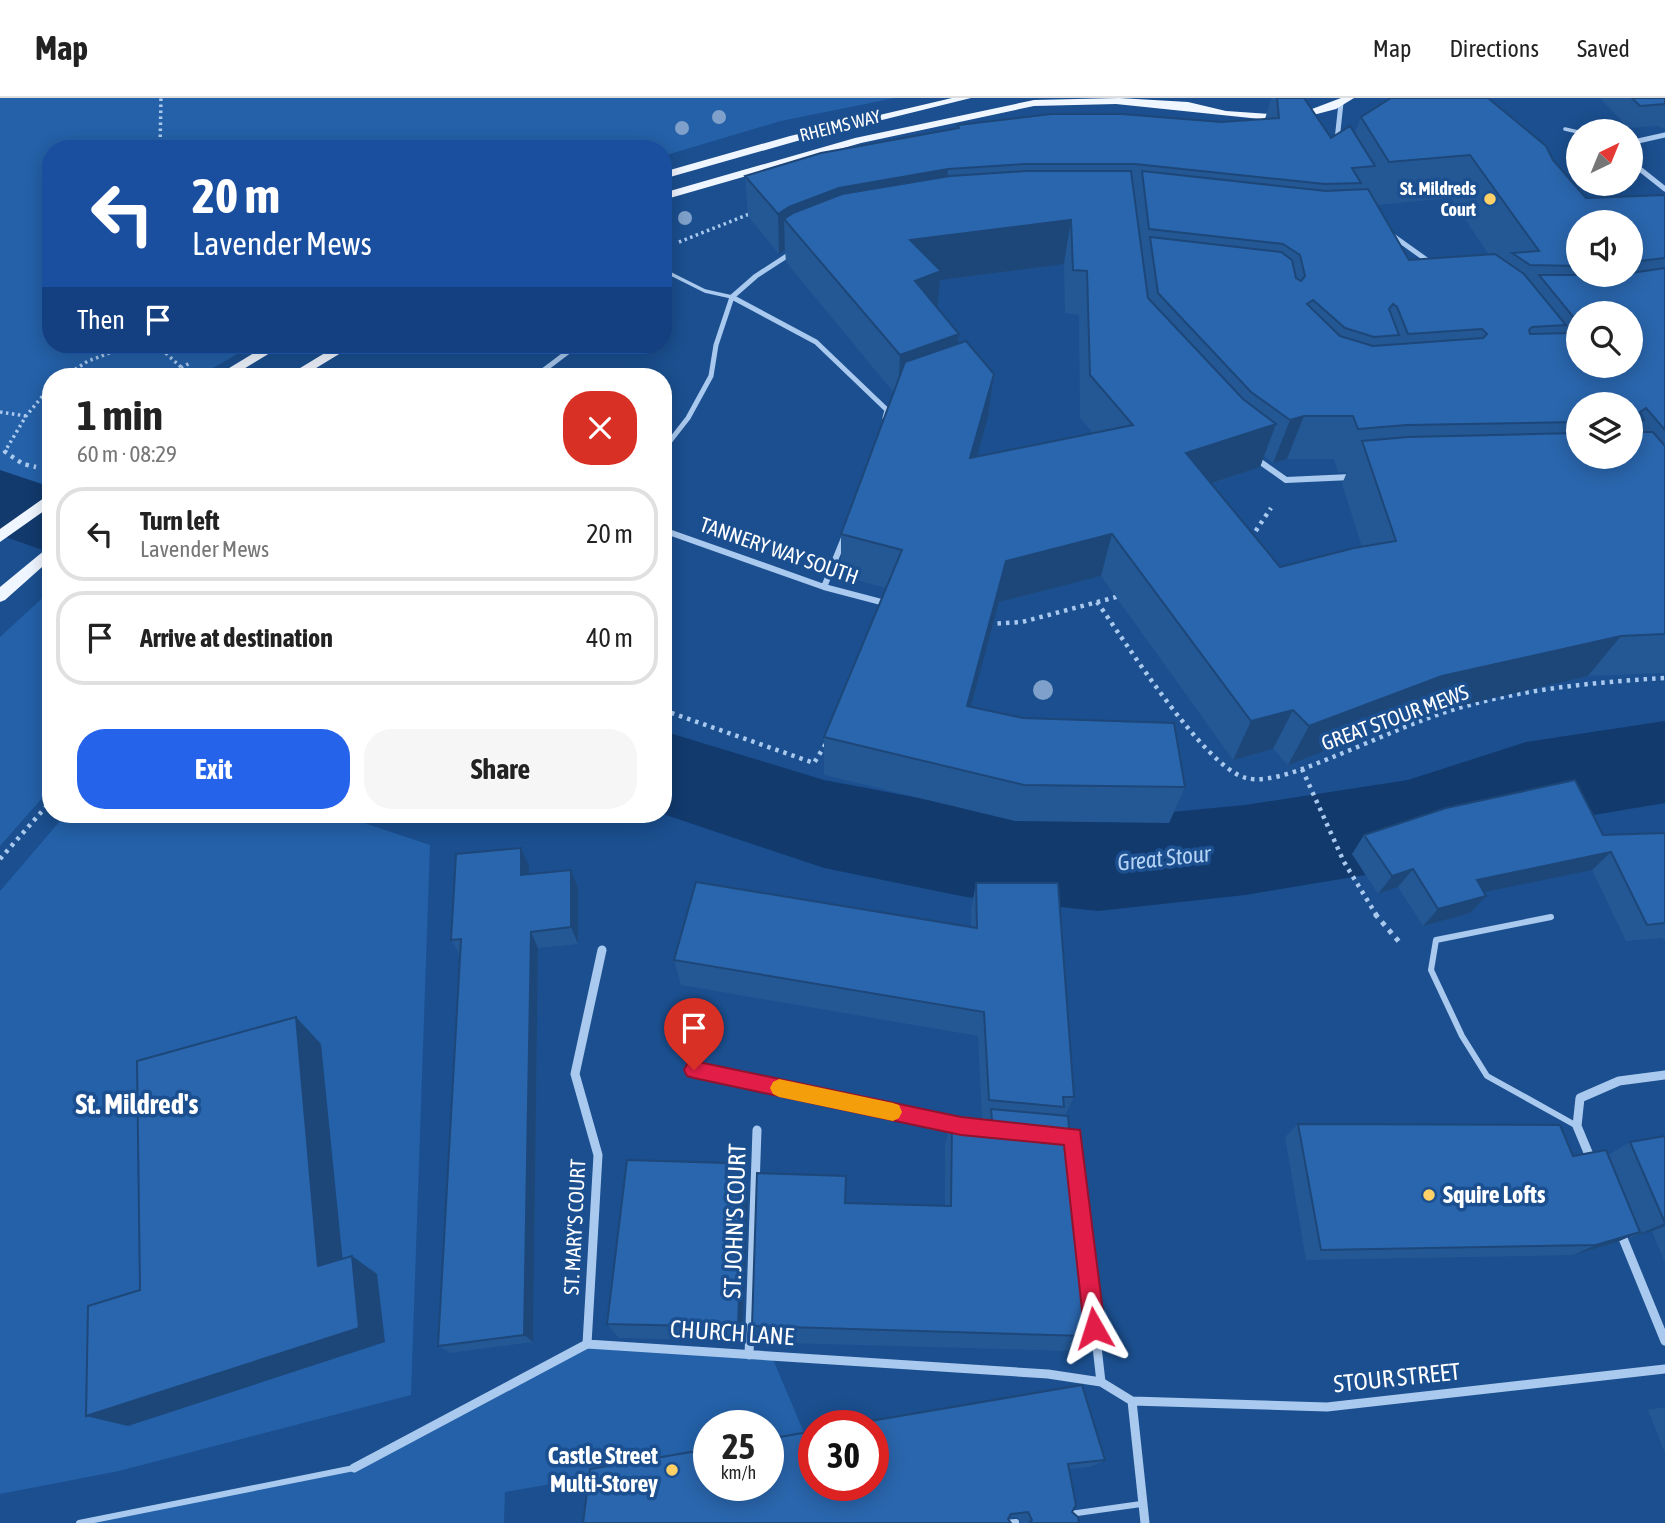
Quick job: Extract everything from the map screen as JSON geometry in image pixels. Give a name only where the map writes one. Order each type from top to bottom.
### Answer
[{"type":"main road","name":"RHEIMS WAY","points":[[672,173],[794,138],[966,98]]},
{"type":"main road","points":[[1168,98],[1231,115],[1265,117],[1307,113],[1345,100]]},
{"type":"main road","name":"RHEIMS WAY","points":[[672,194],[859,141],[1034,103],[1116,101],[1197,108]]},
{"type":"main road","points":[[237,368],[261,354]]},
{"type":"main road","points":[[307,368],[331,354]]},
{"type":"main road","points":[[0,537],[42,505]]},
{"type":"main road","points":[[0,596],[42,558]]},
{"type":"street","points":[[1337,142],[1345,100]]},
{"type":"street","points":[[1265,117],[1277,123]]},
{"type":"street","points":[[1643,140],[1665,135]]},
{"type":"street","points":[[1643,172],[1665,189]]},
{"type":"street","points":[[1382,227],[1434,265]]},
{"type":"street","points":[[672,438],[688,418],[711,376],[716,345],[732,297],[756,276],[804,247]]},
{"type":"street","points":[[732,297],[816,342],[887,410],[883,422]]},
{"type":"street","points":[[547,368],[565,354]]},
{"type":"street","points":[[1248,452],[1286,480],[1360,476]]},
{"type":"street","points":[[824,587],[848,529]]},
{"type":"street","name":"TANNERY WAY SOUTH","points":[[672,533],[824,587],[885,603]]},
{"type":"street","name":"ST. MARY'S COURT","points":[[587,1344],[598,1155],[575,1074],[602,950]]},
{"type":"street","points":[[694,1070],[974,1127]]},
{"type":"street","points":[[1598,1177],[1577,1126],[1580,1098],[1619,1082],[1665,1075]]},
{"type":"street","name":"ST. JOHN'S COURT","points":[[749,1355],[757,1130]]},
{"type":"street","points":[[1048,1134],[1073,1136],[1101,1382]]},
{"type":"street","points":[[1619,1227],[1665,1341]]},
{"type":"street","points":[[354,1468],[587,1344]]},
{"type":"street","name":"CHURCH LANE","points":[[587,1344],[1048,1374],[1101,1382],[1132,1401]]},
{"type":"street","name":"STOUR STREET","points":[[1132,1401],[1327,1407],[1665,1369]]},
{"type":"street","points":[[1132,1401],[1145,1523]]},
{"type":"lane","points":[[672,274],[705,290],[732,297]]},
{"type":"lane","points":[[887,410],[896,404]]},
{"type":"lane","points":[[1551,917],[1436,940],[1431,970],[1462,1036],[1487,1076],[1577,1126]]},
{"type":"lane","points":[[79,1523],[354,1468]]},
{"type":"lane","points":[[1063,1515],[1141,1504]]},
{"type":"lane","points":[[1004,1523],[1016,1522]]},
{"type":"path","points":[[160,140],[161,98]]},
{"type":"path","points":[[674,245],[715,226],[762,210]]},
{"type":"path","points":[[77,368],[107,354]]},
{"type":"path","points":[[166,354],[181,368]]},
{"type":"path","points":[[41,468],[23,464],[3,452],[42,397]]},
{"type":"path","points":[[0,412],[26,416]]},
{"type":"path","points":[[1245,544],[1262,525],[1286,480]]},
{"type":"path","points":[[977,625],[1022,622],[1128,594]]},
{"type":"path","name":"GREAT STOUR MEWS","points":[[1097,602],[1199,743],[1217,762],[1246,778],[1263,779],[1302,769],[1465,706],[1578,683],[1665,678]]},
{"type":"path","points":[[672,713],[814,763],[833,732]]},
{"type":"path","points":[[1302,769],[1360,891],[1378,920],[1431,970]]},
{"type":"path","points":[[0,859],[42,811]]},
{"type":"shaded area","points":[[0,98],[895,98],[781,121],[672,153],[672,140],[42,140],[42,354],[237,354],[213,368],[42,368],[42,492],[21,509],[4,502],[0,505]]},
{"type":"shaded area","points":[[42,598],[42,798],[0,846],[0,637]]},
{"type":"shaded area","points":[[58,823],[364,823],[430,845],[411,1395],[119,1471],[0,1494],[0,891]]},
{"type":"shaded area","points":[[587,1344],[772,1357],[798,1419],[798,1442],[784,1444],[784,1410],[693,1410],[693,1460],[505,1492],[504,1523],[79,1523],[354,1468]]},
{"type":"building","points":[[1277,98],[1304,98],[1331,138],[1350,126],[1375,166],[1352,168],[1361,183],[1325,184],[1135,164],[1025,164],[948,169],[839,188],[789,207],[778,214],[745,176],[821,153],[959,128],[958,125],[1051,114],[1122,114],[1221,122],[1279,118]]},
{"type":"building","points":[[1391,98],[1488,98],[1546,146],[1553,160],[1566,175],[1566,196],[1586,198],[1665,195],[1665,258],[1643,261],[1643,210],[1566,210],[1566,266],[1530,265],[1512,253],[1539,251],[1470,155],[1389,162],[1361,117]]},
{"type":"building","points":[[1632,98],[1665,98],[1665,104],[1640,106]]},
{"type":"building","points":[[1026,171],[1131,171],[1148,298],[1243,399],[1276,424],[1186,453],[1280,567],[1354,548],[1396,541],[1362,441],[1408,437],[1566,433],[1566,469],[1643,469],[1643,432],[1653,432],[1665,446],[1665,634],[1621,636],[1442,676],[1309,726],[1293,710],[1251,721],[1112,534],[1006,561],[967,706],[1023,718],[1174,723],[1185,787],[1024,785],[824,737],[902,550],[841,534],[905,362],[966,341],[994,374],[970,458],[1133,425],[1090,375],[1087,271],[1073,270],[1071,220],[910,240],[941,271],[915,281],[959,334],[900,355],[784,219],[842,194],[950,176]]},
{"type":"building","points":[[1142,171],[1326,191],[1368,189],[1409,260],[1495,254],[1524,274],[1566,325],[1532,327],[1529,330],[1530,334],[1566,333],[1566,378],[1643,378],[1643,301],[1566,301],[1566,308],[1539,275],[1566,275],[1566,287],[1643,287],[1643,271],[1665,268],[1665,430],[1646,408],[1643,410],[1643,392],[1566,392],[1566,422],[1407,425],[1358,429],[1353,416],[1304,416],[1290,420],[1251,392],[1158,293],[1150,237],[1281,252],[1292,260],[1296,278],[1301,281],[1305,276],[1300,255],[1283,244],[1149,229]],"holes":[[[1313,300],[1345,328],[1374,337],[1399,335],[1389,309],[1393,304],[1397,307],[1408,334],[1482,329],[1487,334],[1483,338],[1373,346],[1340,336],[1307,304]]]},
{"type":"building","points":[[1575,780],[1603,835],[1665,833],[1665,923],[1647,925],[1611,852],[1477,880],[1486,896],[1438,909],[1413,869],[1392,876],[1364,835],[1446,808]]},
{"type":"building","points":[[521,848],[521,875],[571,870],[571,927],[531,932],[524,1335],[438,1346],[461,939],[451,940],[456,854]]},
{"type":"building","points":[[696,882],[977,928],[976,883],[1058,883],[1074,1097],[1063,1097],[1064,1107],[989,1100],[984,1012],[674,960]]},
{"type":"building","points":[[296,1017],[318,1266],[352,1256],[359,1328],[86,1416],[88,1306],[140,1290],[137,1061]]},
{"type":"building","points":[[991,1109],[1068,1116],[1085,1336],[752,1326],[757,1173],[846,1176],[845,1203],[951,1206],[952,1120],[992,1121]]},
{"type":"building","name":"Squire Lofts","points":[[1298,1124],[1560,1125],[1573,1156],[1606,1150],[1640,1232],[1596,1245],[1321,1250]]},
{"type":"building","points":[[1665,1136],[1665,1223],[1630,1142]]},
{"type":"building","points":[[627,1160],[727,1163],[726,1175],[743,1176],[738,1327],[607,1324]]},
{"type":"building","points":[[1082,1385],[1105,1460],[1068,1464],[1076,1505],[1072,1512],[1078,1517],[1079,1523],[1029,1523],[1032,1520],[1028,1512],[1011,1514],[1008,1519],[1011,1523],[583,1523],[590,1469],[693,1452],[693,1501],[784,1501],[784,1436],[798,1434],[798,1501],[889,1501],[889,1418]]},
{"type":"waterway","name":"Great Stour","points":[[0,500],[42,518]]},
{"type":"waterway","name":"Great Stour","points":[[672,775],[824,824],[966,852],[1098,865],[1245,850],[1408,824],[1526,784],[1665,762]]},
{"type":"slow traffic","points":[[779,1088],[893,1112]]},
{"type":"place","name":"St. Mildreds Court","points":[[1490,199]]},
{"type":"place","name":"Squire Lofts","points":[[1429,1195]]},
{"type":"place","name":"Castle Street Multi-Storey","points":[[672,1470]]},
{"type":"district","name":"St. Mildred's","points":[[137,1104]]},
{"type":"route","points":[[694,1070],[961,1126],[1073,1136],[1094,1328]]}]
